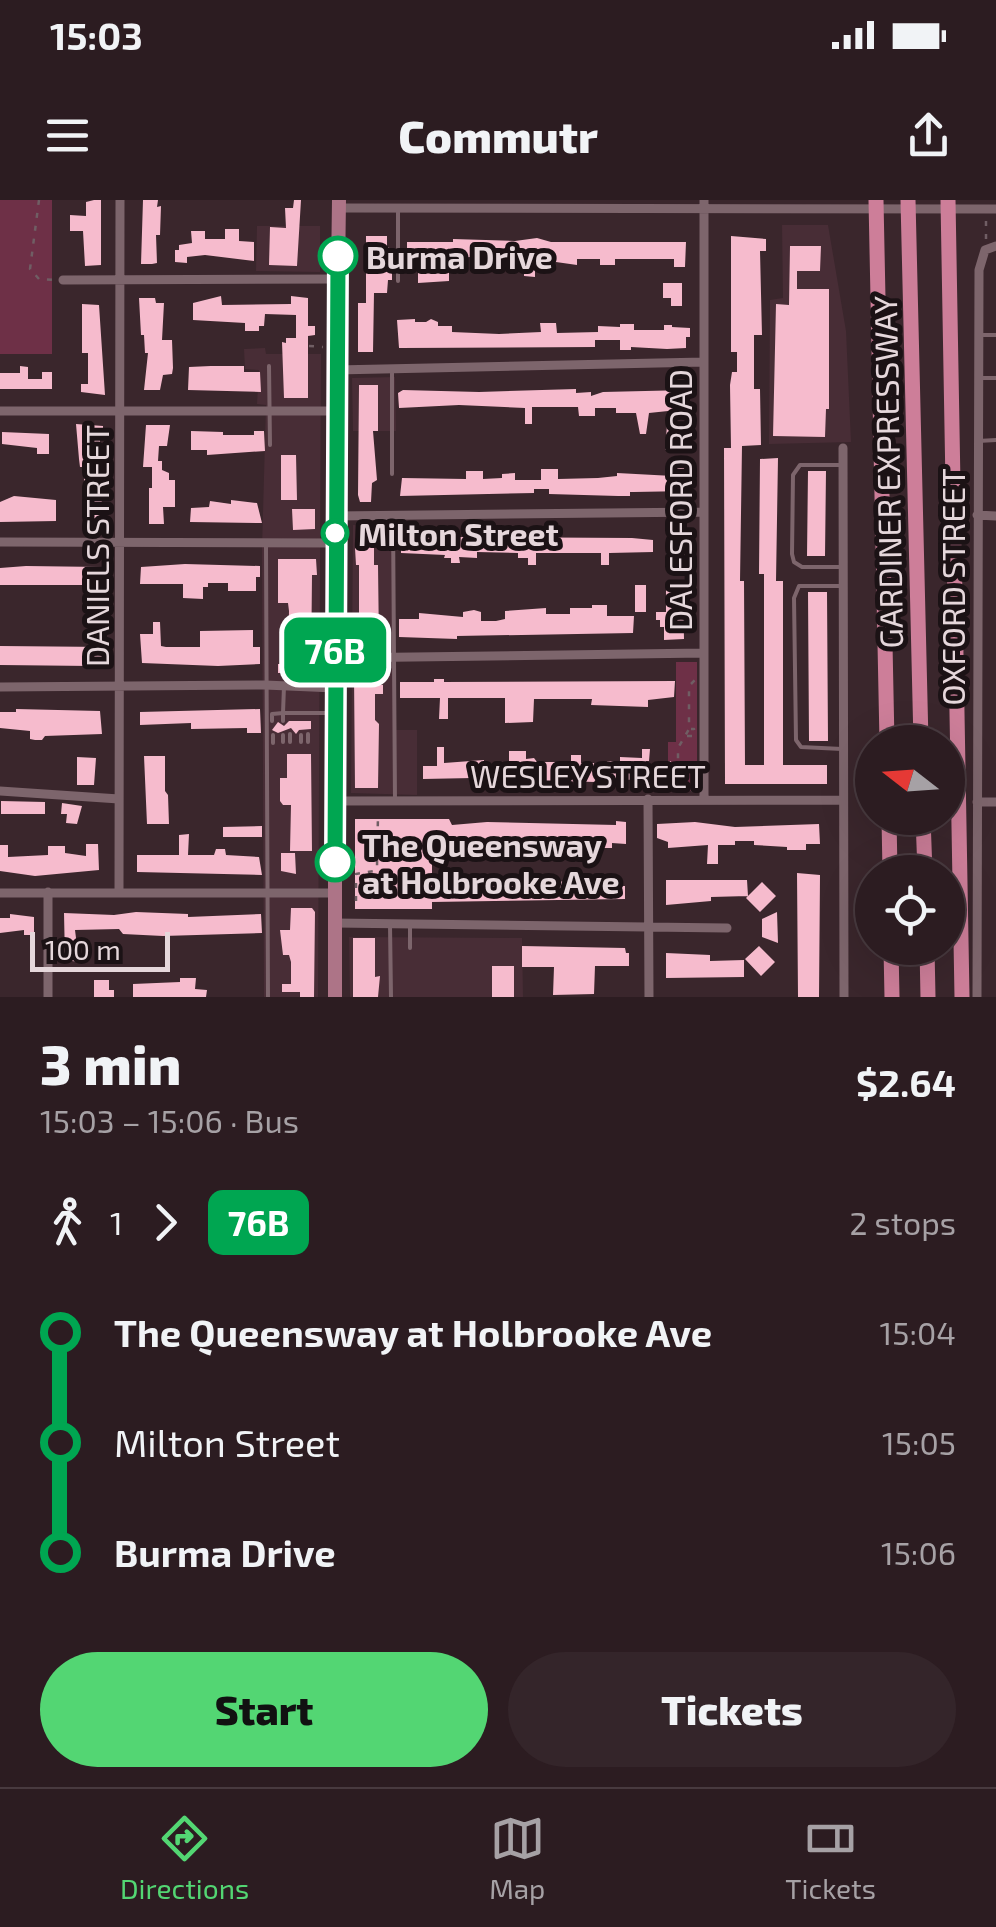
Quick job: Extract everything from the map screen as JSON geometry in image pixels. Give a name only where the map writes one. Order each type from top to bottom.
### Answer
[{"type":"highway","name":"GARDINER EXPRESSWAY","points":[[876,200],[887,725]]},
{"type":"highway","name":"GARDINER EXPRESSWAY","points":[[908,200],[922,725]]},
{"type":"highway","points":[[948,200],[962,997]]},
{"type":"highway","points":[[891,965],[892,997]]},
{"type":"highway","points":[[927,965],[928,997]]},
{"type":"main road","points":[[335,997],[339,204]]},
{"type":"street","name":"DANIELS STREET","points":[[119,893],[120,200]]},
{"type":"street","points":[[339,204],[398,208],[414,204],[469,204],[996,210]]},
{"type":"street","name":"DALESFORD ROAD","points":[[702,800],[704,205]]},
{"type":"street","name":"OXFORD STREET","points":[[977,997],[979,270],[991,248]]},
{"type":"street","points":[[63,280],[337,279]]},
{"type":"street","points":[[336,370],[704,362]]},
{"type":"street","points":[[0,411],[335,411]]},
{"type":"street","points":[[843,448],[844,997]]},
{"type":"street","points":[[336,516],[704,512]]},
{"type":"street","points":[[977,515],[996,516]]},
{"type":"street","points":[[0,542],[335,542]]},
{"type":"street","points":[[335,658],[704,653]]},
{"type":"street","points":[[0,687],[334,688]]},
{"type":"street","points":[[0,791],[120,799]]},
{"type":"street","points":[[648,799],[649,997]]},
{"type":"street","name":"WESLEY STREET","points":[[334,801],[842,800]]},
{"type":"street","points":[[977,802],[996,802]]},
{"type":"street","points":[[0,892],[335,892]]},
{"type":"street","points":[[48,892],[48,997]]},
{"type":"street","points":[[335,923],[727,928]]},
{"type":"lane","points":[[398,208],[398,280]]},
{"type":"lane","points":[[978,335],[996,335]]},
{"type":"lane","points":[[269,366],[270,445]]},
{"type":"lane","points":[[392,369],[392,474]]},
{"type":"lane","points":[[978,378],[996,378]]},
{"type":"lane","points":[[978,440],[996,440]]},
{"type":"lane","points":[[843,465],[800,465],[793,475],[792,554],[794,562],[802,566],[844,568]]},
{"type":"lane","points":[[393,516],[395,802]]},
{"type":"lane","points":[[266,542],[268,997]]},
{"type":"lane","points":[[842,749],[801,747],[796,740],[794,598],[799,586],[843,586]]},
{"type":"lane","points":[[283,721],[284,686]]},
{"type":"lane","points":[[272,721],[272,714],[334,712]]},
{"type":"lane","points":[[301,713],[304,721],[308,713]]},
{"type":"lane","points":[[290,714],[290,721]]},
{"type":"lane","points":[[283,734],[283,742]]},
{"type":"lane","points":[[290,734],[290,742]]},
{"type":"lane","points":[[304,734],[304,742]]},
{"type":"lane","points":[[272,735],[273,742]]},
{"type":"lane","points":[[390,924],[391,997]]},
{"type":"lane","points":[[410,924],[410,948]]},
{"type":"path","points":[[38,200],[30,269],[42,280],[63,280]]},
{"type":"path","points":[[986,218],[991,248]]},
{"type":"path","points":[[309,346],[323,346]]},
{"type":"path","points":[[702,800],[678,776],[678,748],[685,736],[694,736],[694,729],[689,729],[690,686],[704,670]]},
{"type":"path","points":[[356,901],[356,874],[374,871],[378,866],[378,815]]},
{"type":"shaded area","points":[[0,200],[52,200],[52,354],[0,354]]},
{"type":"shaded area","points":[[782,225],[828,225],[846,331],[851,442],[769,444],[770,300],[783,298]]},
{"type":"shaded area","points":[[257,226],[320,226],[320,272],[256,271]]},
{"type":"shaded area","points":[[265,348],[266,354],[321,354],[318,997],[264,997],[262,549],[266,405],[257,404],[259,370],[245,369],[244,349]]},
{"type":"shaded area","points":[[395,377],[396,431],[353,431],[352,378]]},
{"type":"shaded area","points":[[353,525],[394,526],[396,730],[417,730],[417,795],[351,793]]},
{"type":"shaded area","points":[[676,662],[697,662],[697,791],[668,791],[668,742],[676,742]]},
{"type":"shaded area","points":[[349,937],[522,938],[523,997],[350,997]]},
{"type":"building","points":[[101,200],[101,265],[85,266],[83,231],[70,231],[70,215],[86,216],[86,202]]},
{"type":"building","points":[[143,200],[158,200],[157,207],[161,206],[157,263],[152,264],[141,264]]},
{"type":"building","points":[[294,200],[301,200],[297,266],[269,265],[270,227],[286,228],[285,208],[293,208]]},
{"type":"building","points":[[225,229],[239,229],[239,241],[254,242],[254,261],[205,255],[187,257],[187,263],[175,262],[179,245],[192,243],[191,231],[205,231],[205,239],[225,239]]},
{"type":"building","points":[[366,236],[387,236],[387,247],[392,249],[392,280],[388,280],[387,293],[374,293],[373,352],[358,352],[358,303],[366,303]]},
{"type":"building","points":[[731,236],[766,239],[766,251],[760,251],[762,335],[754,335],[754,389],[760,389],[761,445],[742,446],[740,581],[744,581],[745,765],[764,765],[760,459],[778,458],[776,581],[783,581],[783,765],[827,765],[827,784],[725,784],[724,448],[731,448],[730,385],[732,372],[737,372],[737,352],[731,352]]},
{"type":"building","points":[[537,238],[551,242],[686,242],[685,267],[674,267],[674,259],[615,259],[615,265],[600,265],[600,259],[577,259],[577,265],[535,259],[535,277],[524,276],[524,266],[496,268],[495,254],[481,267],[471,263],[471,257],[449,258],[449,281],[418,283],[418,272],[429,272],[429,255],[407,255],[407,242]]},
{"type":"building","points":[[790,246],[821,246],[820,271],[797,271],[797,289],[829,289],[829,409],[825,437],[773,436],[776,304],[789,305]]},
{"type":"building","points":[[663,283],[682,283],[682,306],[671,306],[671,298],[663,298]]},
{"type":"building","points":[[221,296],[222,305],[291,304],[291,296],[308,298],[308,326],[315,326],[315,335],[308,336],[308,398],[284,398],[282,342],[296,338],[296,315],[265,314],[264,326],[259,326],[259,331],[245,331],[245,323],[193,320],[193,303]]},
{"type":"building","points":[[139,298],[155,298],[156,303],[164,303],[162,340],[172,340],[173,368],[172,374],[163,375],[160,390],[144,390],[148,353],[141,335]]},
{"type":"building","points":[[82,304],[99,305],[105,395],[81,392],[81,384],[88,384],[88,353],[82,353]]},
{"type":"building","points":[[397,320],[452,326],[452,332],[499,334],[541,332],[540,323],[556,323],[557,333],[598,332],[598,326],[620,324],[634,324],[634,330],[664,330],[664,325],[672,325],[690,328],[690,337],[686,337],[686,348],[667,349],[620,350],[620,340],[595,340],[595,347],[399,348]]},
{"type":"building","points":[[20,366],[28,367],[28,379],[42,379],[42,372],[52,372],[52,389],[0,389],[0,373],[20,373]]},
{"type":"building","points":[[244,366],[244,372],[260,372],[261,392],[188,390],[189,367]]},
{"type":"building","points":[[359,385],[378,385],[378,431],[373,431],[377,480],[372,483],[371,502],[360,502],[358,495]]},
{"type":"building","points":[[576,389],[576,393],[591,392],[591,396],[603,392],[687,390],[687,409],[649,413],[646,434],[640,434],[636,413],[616,413],[616,408],[595,408],[595,416],[579,416],[578,407],[532,407],[532,424],[525,424],[525,408],[399,408],[398,393],[403,390]]},
{"type":"building","points":[[76,424],[103,426],[101,529],[84,529],[84,467],[80,467]]},
{"type":"building","points":[[146,425],[170,425],[167,446],[159,446],[158,461],[162,461],[162,470],[169,473],[169,480],[175,480],[175,507],[163,507],[164,524],[149,524],[152,467],[143,467]]},
{"type":"building","points":[[667,425],[687,425],[687,432],[682,432],[681,450],[665,450]]},
{"type":"building","points":[[191,431],[254,435],[254,431],[264,431],[265,451],[207,455],[207,450],[191,450]]},
{"type":"building","points":[[2,432],[49,434],[49,454],[37,454],[37,448],[2,444]]},
{"type":"building","points":[[281,455],[296,455],[297,500],[281,500]]},
{"type":"building","points":[[684,464],[688,491],[630,492],[630,496],[618,496],[549,494],[549,489],[534,489],[534,493],[400,496],[402,478],[466,479],[466,471],[483,471],[483,479],[515,473],[515,480],[541,480],[541,469],[558,469],[558,479],[598,478],[617,473],[673,476],[673,465]]},
{"type":"building","points":[[808,471],[826,471],[825,556],[807,556]]},
{"type":"building","points":[[14,496],[56,500],[56,521],[0,522],[0,502]]},
{"type":"building","points":[[231,500],[257,503],[262,523],[190,522],[191,508],[209,507],[210,501],[231,504]]},
{"type":"building","points":[[292,509],[315,509],[315,529],[293,530]]},
{"type":"building","points":[[359,530],[384,530],[384,547],[374,547],[374,565],[378,565],[379,644],[359,644],[359,565],[355,548]]},
{"type":"building","points":[[404,538],[632,538],[653,540],[653,552],[609,553],[609,565],[601,565],[601,553],[536,553],[536,565],[528,565],[528,558],[518,558],[518,553],[477,552],[477,558],[459,557],[460,563],[451,563],[445,555],[401,553]]},
{"type":"building","points":[[666,540],[691,540],[691,569],[675,567],[673,555],[666,555]]},
{"type":"building","points":[[278,559],[316,559],[317,575],[312,575],[311,673],[278,673],[278,664],[288,664],[289,611],[288,603],[278,603]]},
{"type":"building","points":[[260,566],[260,577],[256,577],[256,591],[228,591],[228,583],[208,583],[208,587],[203,587],[203,599],[183,598],[183,584],[140,584],[141,567]]},
{"type":"building","points":[[102,567],[106,568],[106,585],[0,585],[0,568]]},
{"type":"building","points":[[666,584],[681,584],[684,639],[664,640],[664,627],[656,620],[656,612],[666,612]]},
{"type":"building","points":[[635,585],[646,585],[646,612],[635,612]]},
{"type":"building","points":[[808,592],[827,592],[828,741],[809,741]]},
{"type":"building","points":[[607,605],[607,616],[634,616],[633,633],[399,637],[399,619],[419,619],[419,613],[463,617],[463,612],[474,610],[481,612],[481,621],[496,621],[505,619],[505,611],[546,608],[546,614],[570,614],[570,608]]},
{"type":"building","points":[[153,622],[160,622],[161,646],[166,647],[200,647],[200,631],[253,630],[253,647],[260,647],[260,664],[142,663],[140,634],[153,634]]},
{"type":"building","points":[[0,646],[107,647],[107,663],[0,665]]},
{"type":"building","points":[[354,674],[375,674],[375,684],[383,685],[383,694],[375,694],[375,720],[379,724],[378,788],[355,788]]},
{"type":"building","points":[[675,681],[674,697],[648,700],[648,707],[591,705],[592,699],[534,699],[533,722],[505,723],[505,698],[448,698],[448,719],[439,719],[440,698],[400,698],[400,682]]},
{"type":"building","points":[[260,709],[261,733],[247,733],[247,728],[191,729],[191,723],[140,725],[140,712]]},
{"type":"building","points":[[100,711],[102,734],[30,739],[30,731],[0,728],[0,712]]},
{"type":"building","points":[[289,721],[311,721],[311,729],[296,734],[291,728],[278,733],[272,730],[278,722],[284,726]]},
{"type":"building","points":[[437,747],[444,747],[444,763],[484,760],[484,766],[509,765],[509,751],[526,751],[526,759],[534,758],[537,762],[571,762],[571,755],[581,755],[581,763],[594,763],[595,782],[527,777],[423,779],[423,766],[437,766]]},
{"type":"building","points":[[642,749],[650,749],[646,779],[601,781],[607,761],[642,758]]},
{"type":"building","points":[[287,754],[311,754],[312,851],[290,851],[291,805],[280,801],[280,778],[287,778]]},
{"type":"building","points":[[144,756],[165,756],[169,824],[147,824]]},
{"type":"building","points":[[77,757],[96,758],[94,785],[77,785]]},
{"type":"building","points":[[671,761],[671,782],[662,782],[661,762]]},
{"type":"building","points":[[1,801],[45,802],[45,814],[1,814]]},
{"type":"building","points":[[62,803],[82,806],[77,824],[66,823],[67,814],[61,814]]},
{"type":"building","points":[[355,819],[449,819],[452,825],[626,822],[626,844],[612,843],[612,848],[592,848],[592,842],[447,842],[447,838],[432,838],[432,887],[577,882],[577,887],[625,886],[625,899],[432,902],[432,909],[355,909]]},
{"type":"building","points":[[695,822],[735,827],[819,824],[820,844],[806,844],[806,850],[787,850],[754,845],[754,841],[735,841],[735,845],[718,845],[718,864],[707,864],[708,845],[668,848],[668,842],[657,838],[657,824]]},
{"type":"building","points":[[262,826],[262,837],[223,837],[223,827]]},
{"type":"building","points":[[189,834],[188,855],[214,855],[216,849],[225,849],[226,855],[259,857],[262,875],[137,872],[137,855],[179,855],[179,835]]},
{"type":"building","points":[[86,844],[98,844],[99,870],[35,876],[0,871],[0,845],[8,845],[8,857],[48,855],[48,846],[65,846],[65,853],[86,856]]},
{"type":"building","points":[[281,853],[295,853],[296,874],[281,871]]},
{"type":"building","points":[[797,873],[820,875],[819,997],[798,997]]},
{"type":"building","points":[[666,880],[747,880],[748,896],[711,897],[711,901],[666,905]]},
{"type":"building","points":[[762,882],[776,896],[760,912],[746,898]]},
{"type":"building","points":[[291,908],[312,908],[315,912],[314,997],[282,992],[282,984],[291,984],[291,962],[289,955],[283,955],[280,930],[290,930]]},
{"type":"building","points":[[136,912],[188,917],[261,914],[262,933],[163,936],[123,934],[119,929],[75,930],[79,962],[65,960],[64,913]]},
{"type":"building","points":[[777,912],[778,943],[762,937],[762,919]]},
{"type":"building","points":[[10,914],[34,917],[34,935],[24,935],[24,930],[0,933],[0,918],[10,918]]},
{"type":"building","points":[[353,938],[375,938],[375,977],[380,976],[378,997],[353,997]]},
{"type":"building","points":[[522,946],[625,948],[629,966],[595,966],[594,994],[553,995],[554,967],[522,967]]},
{"type":"building","points":[[759,946],[775,962],[761,976],[745,959]]},
{"type":"building","points":[[666,953],[710,955],[710,961],[744,960],[744,977],[666,978]]},
{"type":"building","points":[[492,966],[514,966],[514,997],[492,997]]},
{"type":"building","points":[[180,978],[196,978],[195,989],[207,990],[206,997],[133,997],[133,984],[180,982]]},
{"type":"building","points":[[94,980],[109,980],[114,997],[94,997]]},
{"type":"bus line","name":"76B","points":[[335,862],[338,256]]},
{"type":"place","name":"Burma Drive","points":[[338,256]]},
{"type":"place","name":"Milton Street","points":[[335,533]]},
{"type":"place","name":"The Queensway at Holbrooke Ave","points":[[335,862]]}]
